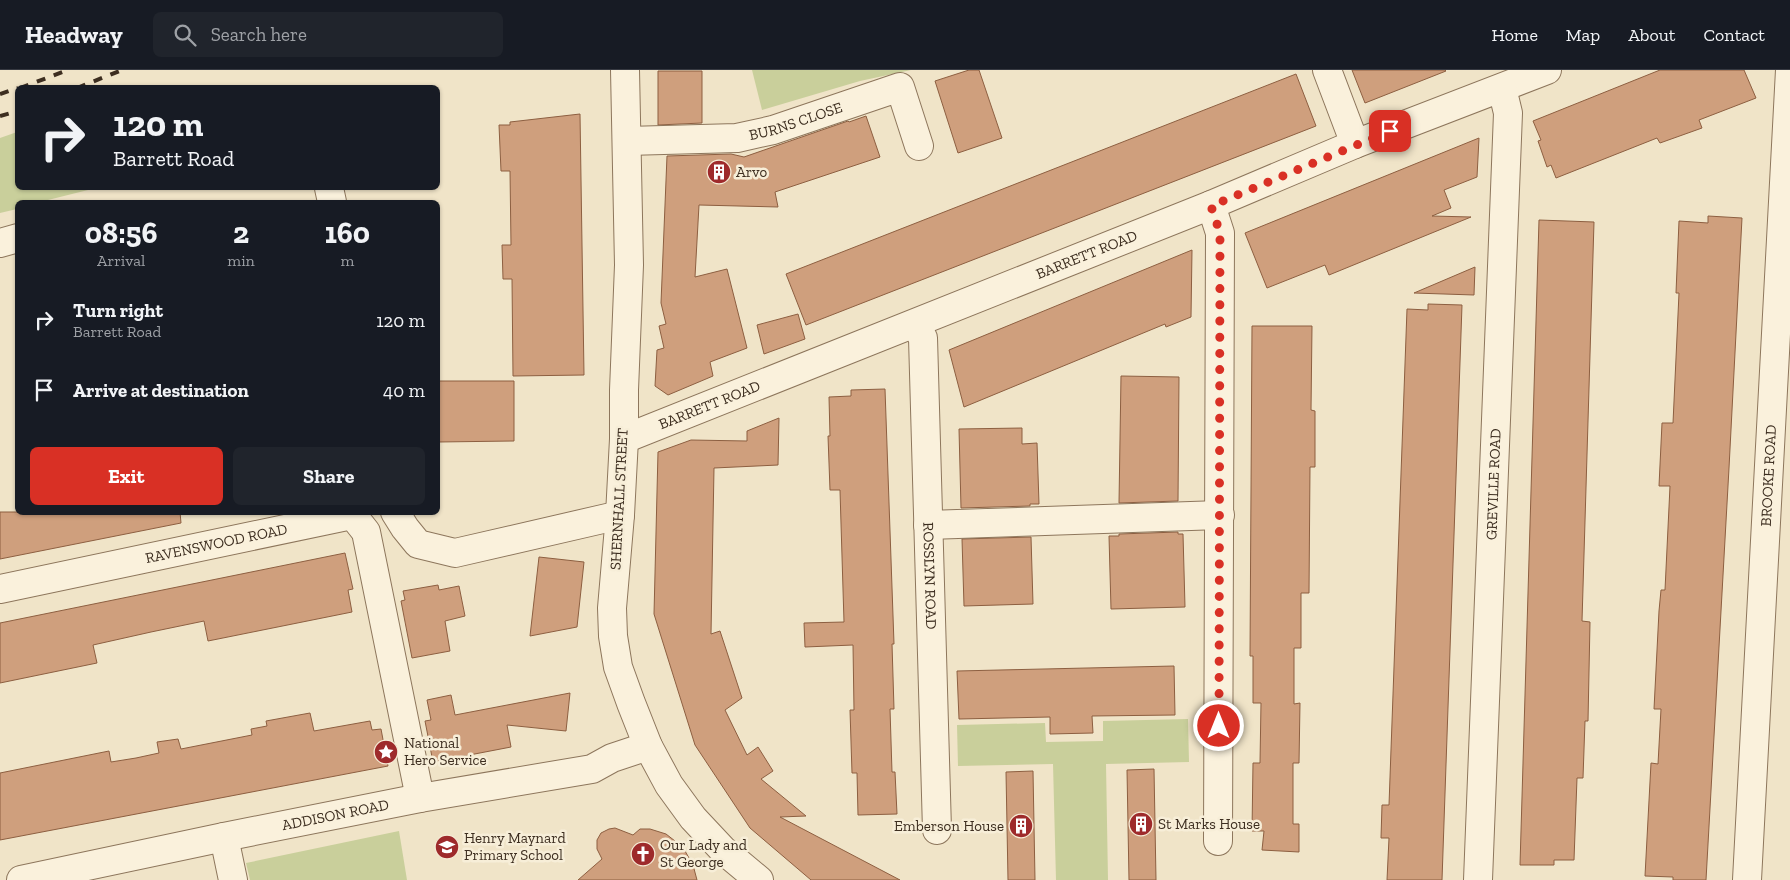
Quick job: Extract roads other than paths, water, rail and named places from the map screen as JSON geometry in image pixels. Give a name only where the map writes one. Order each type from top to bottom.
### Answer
[{"type":"street","name":"SHERNHALL STREET","points":[[625,70],[628,141],[629,265],[624,439],[612,608],[613,636],[618,667],[648,746],[669,785],[693,818],[723,850],[759,880]]},
{"type":"street","points":[[1328,70],[1355,144]]},
{"type":"street","name":"BARRETT ROAD","points":[[624,439],[1211,206],[1355,144],[1547,70]]},
{"type":"street","name":"BROOKE ROAD","points":[[1747,880],[1790,70]]},
{"type":"street","name":"BURNS CLOSE","points":[[628,141],[737,138],[773,130],[900,87],[919,146]]},
{"type":"street","name":"GREVILLE ROAD","points":[[1478,880],[1508,114],[1502,88]]},
{"type":"street","points":[[1211,206],[1220,233],[1218,841]]},
{"type":"street","points":[[0,243],[15,239]]},
{"type":"street","name":"ROSSLYN ROAD","points":[[915,324],[923,338],[937,830]]},
{"type":"street","points":[[397,515],[418,544],[455,553],[620,515]]},
{"type":"street","points":[[928,525],[1220,515]]},
{"type":"street","name":"RAVENSWOOD ROAD","points":[[0,589],[347,516],[354,518],[366,532],[420,798]]},
{"type":"street","name":"ADDISON ROAD","points":[[21,880],[420,798],[592,768],[612,758],[648,746]]},
{"type":"street","points":[[224,837],[233,880]]},
{"type":"railway","points":[[28,85],[68,70]]},
{"type":"railway","points":[[84,85],[122,70]]},
{"type":"railway","points":[[0,94],[15,89]]},
{"type":"railway","points":[[0,116],[15,112]]},
{"type":"place","name":"Arvo","points":[[719,172]]},
{"type":"place","name":"National Hero Service","points":[[386,752]]},
{"type":"place","name":"St Marks House","points":[[1141,824]]},
{"type":"place","name":"Emberson House","points":[[1021,826]]},
{"type":"place","name":"Henry Maynard Primary School","points":[[447,847]]},
{"type":"place","name":"Our Lady and St George","points":[[643,854]]}]
